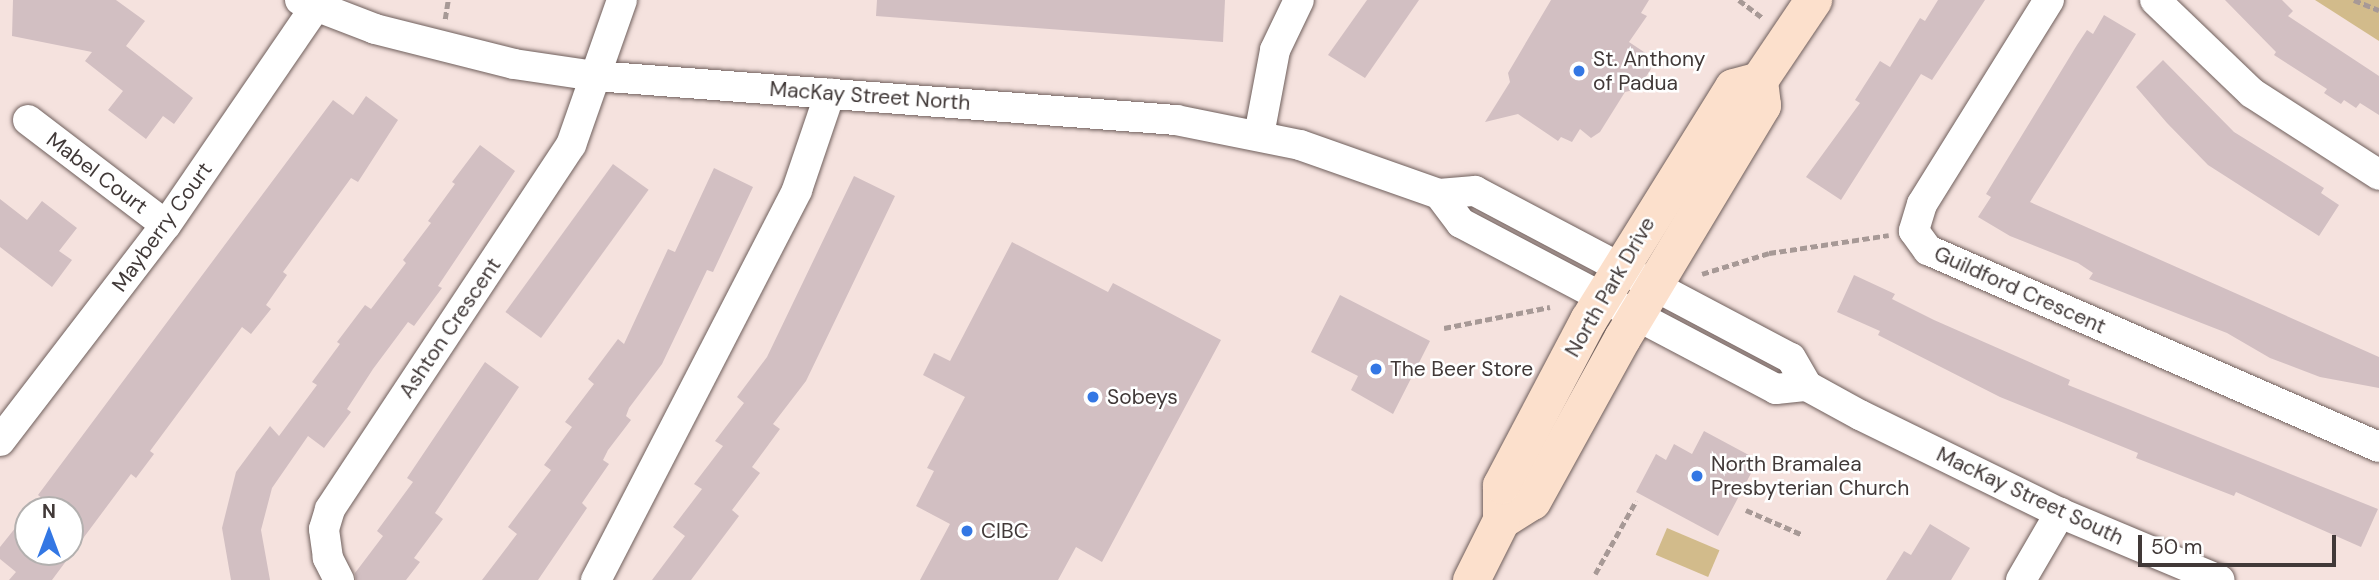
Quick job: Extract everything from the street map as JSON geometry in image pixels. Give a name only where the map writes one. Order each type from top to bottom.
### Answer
[{"type":"main road","name":"North Park Drive","points":[[1471,580],[1501,520],[1501,485],[1610,282],[1734,87],[1759,80],[1813,0]]},
{"type":"main road","name":"North Park Drive","points":[[1501,520],[1532,501],[1645,300],[1762,105],[1759,80]]},
{"type":"street","name":"Ashton Crescent","points":[[339,580],[328,558],[324,529],[330,509],[571,145],[622,0]]},
{"type":"street","points":[[1259,135],[1275,50],[1300,0]]},
{"type":"street","name":"Guildford Crescent","points":[[2049,0],[1922,204],[1914,232],[1928,250],[2379,447]]},
{"type":"street","points":[[2155,0],[2252,93],[2379,175]]},
{"type":"street","name":"MacKay Street North","points":[[308,4],[438,47],[595,76],[1108,112],[1259,135],[1342,158],[1439,194],[1475,191],[1610,282]]},
{"type":"street","name":"Mayberry Court","points":[[0,442],[166,225],[308,4]]},
{"type":"street","points":[[596,580],[797,190],[830,93]]},
{"type":"street","name":"Mabel Court","points":[[28,120],[166,225]]},
{"type":"street","name":"MacKay Street South","points":[[1610,282],[1645,300],[1776,389],[1807,386],[2060,513],[2219,580]]},
{"type":"street","points":[[2021,580],[2060,513]]},
{"type":"path","points":[[2354,0],[2379,10]]},
{"type":"path","points":[[1702,274],[1769,253],[1914,232]]},
{"type":"path","points":[[1444,328],[1550,307]]},
{"type":"path","points":[[1595,574],[1636,501]]},
{"type":"path","points":[[1746,510],[1803,535]]},
{"type":"shaded area","points":[[2315,0],[2379,0],[2379,41]]},
{"type":"shaded area","points":[[1667,528],[1719,550],[1708,577],[1656,555]]},
{"type":"building","points":[[13,0],[116,0],[145,21],[126,46],[193,98],[174,124],[163,116],[146,139],[108,110],[123,91],[85,61],[92,52],[12,36]]},
{"type":"building","points":[[877,0],[1225,0],[1223,42],[876,16]]},
{"type":"building","points":[[1367,0],[1419,0],[1365,78],[1328,55]]},
{"type":"building","name":"St. Anthony of Padua","points":[[1551,0],[1649,0],[1641,13],[1647,16],[1629,42],[1647,54],[1651,69],[1638,89],[1625,92],[1600,132],[1591,138],[1580,129],[1572,142],[1561,137],[1558,141],[1518,114],[1485,122],[1510,82],[1508,73]]},
{"type":"building","points":[[1938,0],[1985,0],[1932,80],[1921,74],[1841,200],[1806,177],[1860,103],[1855,100],[1880,61],[1890,67],[1920,18],[1925,21]]},
{"type":"building","points":[[2225,0],[2282,0],[2293,11],[2288,16],[2379,76],[2379,115],[2360,103],[2356,108],[2344,100],[2341,104],[2324,93],[2327,89],[2274,55],[2276,52]]},
{"type":"building","points":[[2104,15],[2136,34],[2030,202],[2379,357],[2379,388],[2320,377],[2270,358],[2227,333],[2089,279],[2093,273],[2078,263],[2010,236],[1978,217],[1991,197],[1986,194],[2077,45],[2087,30],[2093,34]]},
{"type":"building","points":[[2163,60],[2234,132],[2324,188],[2321,193],[2339,205],[2319,236],[2208,165],[2167,123],[2136,87]]},
{"type":"building","points":[[366,96],[398,120],[358,182],[351,178],[283,272],[287,275],[266,305],[271,309],[251,334],[242,327],[150,451],[154,454],[136,478],[131,474],[84,537],[84,496],[38,495],[333,100],[353,115]]},
{"type":"building","points":[[480,145],[515,171],[438,286],[442,288],[414,326],[408,322],[373,369],[347,409],[351,412],[324,448],[308,436],[272,488],[261,530],[270,580],[231,580],[222,528],[236,472],[270,426],[279,436],[317,385],[312,382],[340,344],[337,342],[365,305],[371,309],[406,263],[403,260],[431,223],[428,221],[455,184],[452,182]]},
{"type":"building","points":[[613,164],[649,190],[541,338],[505,312]]},
{"type":"building","points":[[714,168],[753,187],[713,272],[707,270],[662,364],[629,408],[626,416],[631,420],[608,450],[603,460],[609,464],[582,503],[587,508],[538,580],[482,580],[517,534],[508,527],[551,470],[544,465],[572,427],[565,422],[594,384],[588,379],[618,339],[624,344],[668,249],[675,252]]},
{"type":"building","points":[[854,176],[895,196],[806,381],[773,424],[780,429],[752,467],[760,473],[732,510],[739,516],[691,580],[652,580],[685,536],[673,527],[702,489],[694,484],[723,446],[715,441],[744,403],[737,397],[767,357]]},
{"type":"building","points":[[0,199],[27,220],[42,201],[77,228],[59,251],[72,260],[52,287],[0,247]]},
{"type":"building","points":[[1012,242],[1108,292],[1113,283],[1221,340],[1102,562],[1076,547],[1058,580],[920,580],[950,524],[916,506],[934,471],[927,468],[965,397],[923,375],[934,353],[950,361]]},
{"type":"building","points":[[1854,275],[1895,294],[1892,299],[1934,320],[2070,380],[2068,385],[2378,509],[2361,547],[2236,492],[2234,496],[2136,458],[2138,453],[2000,397],[1878,335],[1880,331],[1837,312]]},
{"type":"building","points":[[1340,295],[1430,341],[1393,414],[1351,390],[1358,376],[1311,352]]},
{"type":"building","points":[[485,362],[519,387],[435,513],[443,519],[414,558],[420,562],[406,580],[356,580],[355,573],[383,536],[377,531],[413,482],[407,478]]},
{"type":"building","name":"North Bramalea Presbyterian Church","points":[[1704,431],[1758,460],[1718,536],[1636,492],[1656,454],[1666,460],[1674,444],[1692,454]]},
{"type":"building","points":[[1930,524],[1970,548],[1951,580],[1886,580],[1904,551],[1911,555]]},
{"type":"building","points":[[14,530],[14,566],[62,566],[52,580],[9,580],[16,572],[0,559],[0,547]]},
{"type":"place","name":"St. Anthony of Padua","points":[[1579,71]]},
{"type":"place","name":"The Beer Store","points":[[1376,369]]},
{"type":"place","name":"Sobeys","points":[[1093,397]]},
{"type":"place","name":"North Bramalea Presbyterian Church","points":[[1697,476]]},
{"type":"place","name":"CIBC","points":[[967,531]]}]
